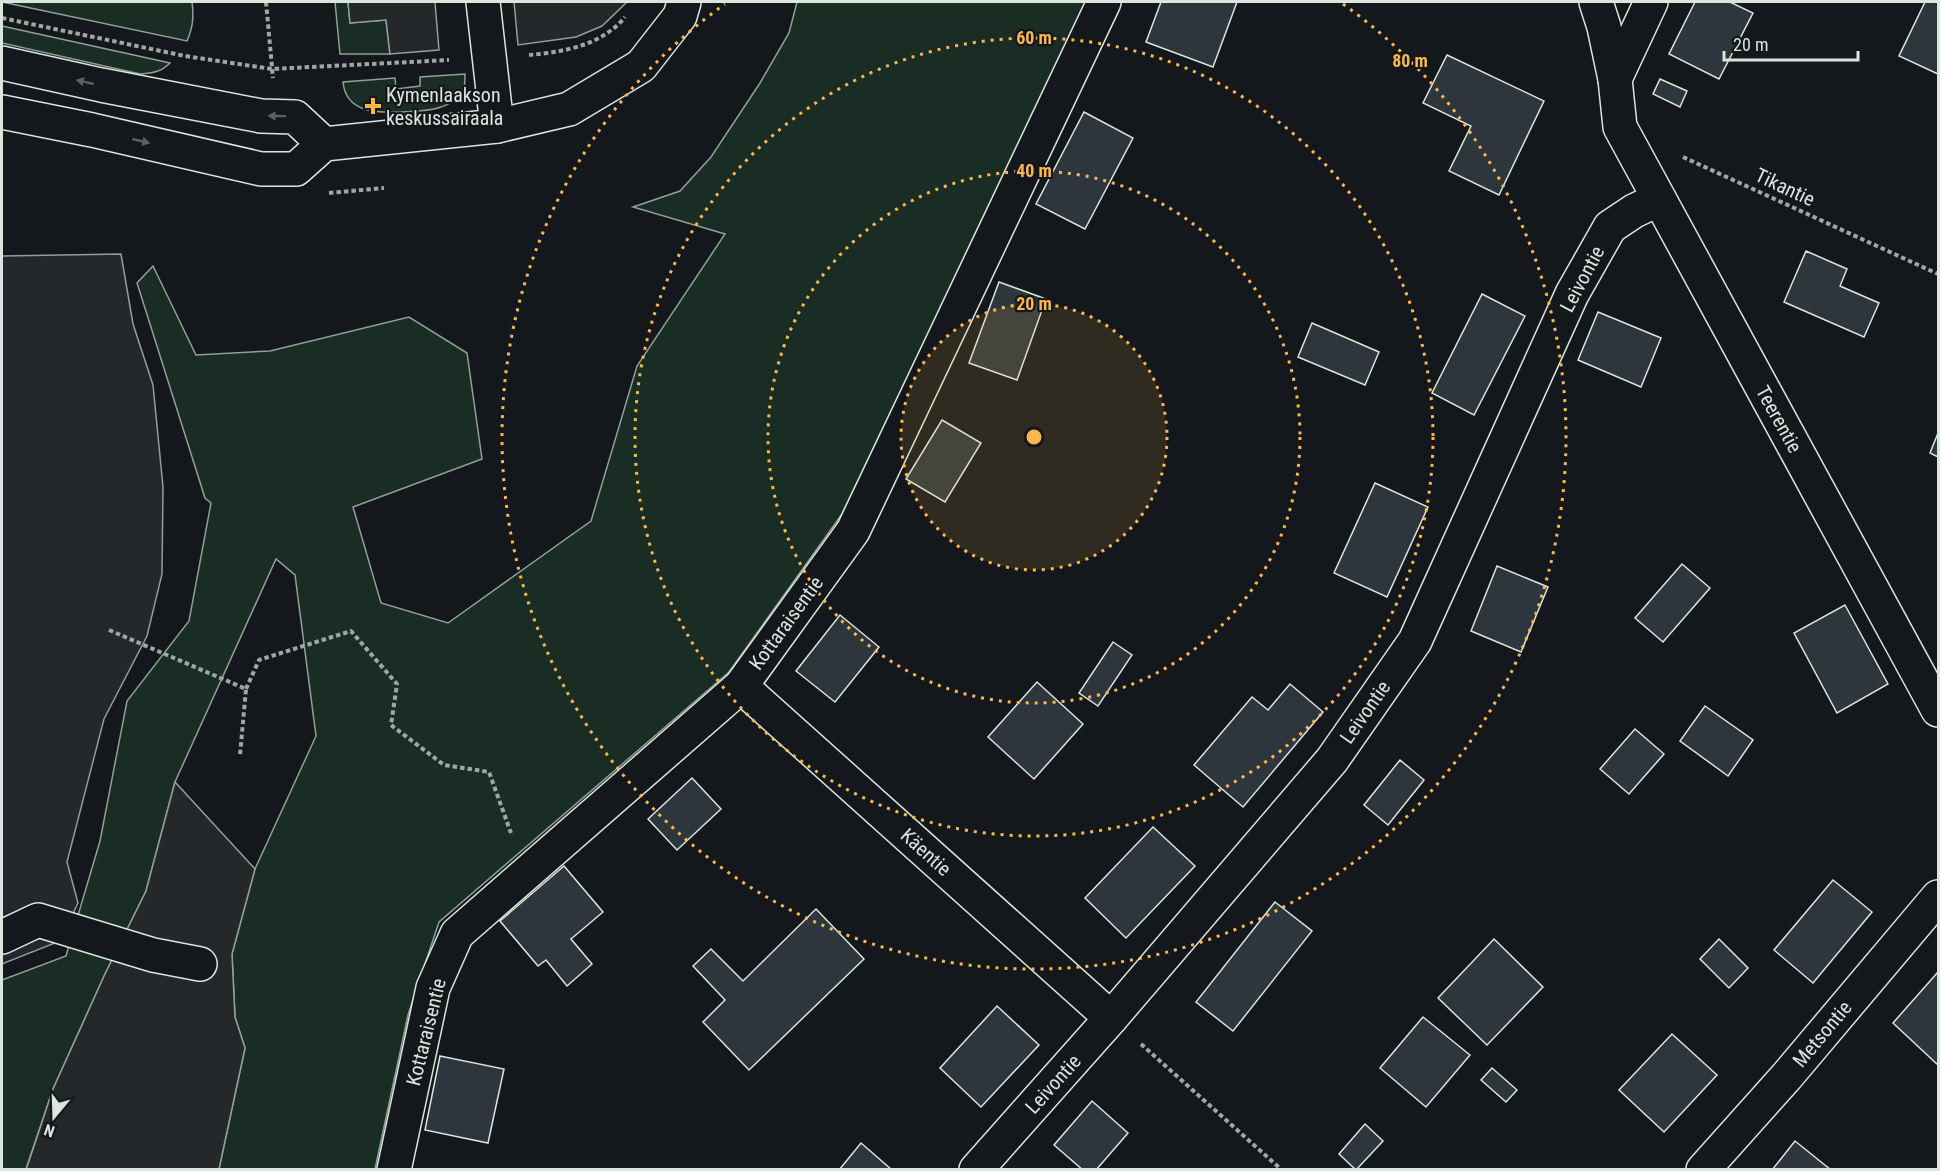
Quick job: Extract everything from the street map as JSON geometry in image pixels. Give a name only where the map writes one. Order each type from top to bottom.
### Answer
[{"type":"street","points":[[483,2],[497,126]]},
{"type":"street","points":[[2,112],[103,132],[261,169],[296,169],[324,144],[497,126],[569,110],[641,66],[680,16],[684,2]]},
{"type":"street","name":"Kottaraisentie","points":[[394,1170],[433,988],[457,934],[741,686],[853,531],[1104,2]]},
{"type":"street","points":[[1596,2],[1615,79],[1620,128]]},
{"type":"street","points":[[1615,79],[1651,2]]},
{"type":"street","points":[[2,63],[100,85],[261,116],[295,117],[324,144]]},
{"type":"street","name":"Teerentie","points":[[1620,128],[1938,710]]},
{"type":"street","name":"Leivontie","points":[[976,1170],[1111,1018],[1332,760],[1415,641],[1572,294],[1610,228],[1634,211],[1659,199]]},
{"type":"street","name":"Käentie","points":[[741,686],[1111,1018]]},
{"type":"street","name":"Metsontie","points":[[1703,1170],[1787,1076],[1938,897]]},
{"type":"street","points":[[2,937],[38,920],[153,955],[200,964]]},
{"type":"path","points":[[266,2],[274,87]]},
{"type":"path","points":[[525,55],[544,54],[585,44],[607,34],[629,14]]},
{"type":"path","points":[[2,18],[185,56],[272,69],[452,60]]},
{"type":"path","name":"Tikantie","points":[[1620,128],[1938,274]]},
{"type":"path","points":[[109,630],[246,689]]},
{"type":"path","points":[[240,755],[246,689],[259,660],[351,631],[397,684],[391,725],[444,765],[489,772],[526,873]]},
{"type":"path","points":[[1111,1018],[1282,1170]]},
{"type":"green space","points":[[2,2],[192,2],[193,12],[191,31],[187,41]]},
{"type":"green space","points":[[335,2],[348,2],[350,23],[386,20],[390,54],[340,54]]},
{"type":"green space","points":[[797,2],[1087,2],[842,514],[729,672],[439,922],[408,1015],[375,1169],[219,1169],[245,1048],[235,1017],[232,954],[255,869],[316,736],[295,575],[276,559],[175,782],[146,891],[105,974],[53,1089],[26,1169],[2,1170],[2,980],[66,956],[100,841],[127,701],[189,621],[211,503],[205,498],[137,283],[153,266],[196,355],[270,351],[409,317],[467,353],[482,459],[353,507],[381,603],[448,623],[591,521],[637,366],[725,234],[633,207],[680,191],[711,157],[760,83],[789,33]]},
{"type":"green space","points":[[2,26],[170,63],[156,72],[140,74],[2,43]]},
{"type":"green space","points":[[465,74],[464,88],[453,101],[437,108],[419,111],[383,112],[364,109],[350,100],[343,82],[395,78],[396,89],[420,86],[420,77]]},
{"type":"shaded area","points":[[348,2],[435,2],[439,50],[390,54],[386,20],[350,23]]},
{"type":"shaded area","points":[[514,2],[627,2],[602,26],[576,37],[518,45]]},
{"type":"shaded area","points":[[121,254],[133,324],[153,385],[163,487],[162,574],[147,636],[104,719],[67,862],[78,903],[60,941],[2,964],[2,256]]},
{"type":"shaded area","points":[[175,782],[255,869],[232,954],[235,1017],[245,1048],[219,1169],[26,1170],[53,1089],[105,974],[146,891]]},
{"type":"building","points":[[1161,2],[1237,2],[1213,67],[1146,42]]},
{"type":"building","points":[[1695,2],[1730,2],[1753,13],[1719,79],[1669,54]]},
{"type":"building","points":[[1925,2],[1938,2],[1938,74],[1899,56]]},
{"type":"building","points":[[1447,55],[1544,101],[1499,195],[1449,171],[1471,126],[1423,103]]},
{"type":"building","points":[[1660,79],[1687,91],[1680,107],[1653,94]]},
{"type":"building","points":[[1084,112],[1133,138],[1085,229],[1036,204]]},
{"type":"building","points":[[1806,251],[1847,269],[1840,286],[1879,303],[1864,337],[1784,302]]},
{"type":"building","points":[[999,282],[1046,299],[1017,380],[969,363]]},
{"type":"building","points":[[1482,294],[1525,316],[1474,415],[1432,393]]},
{"type":"building","points":[[1598,312],[1661,338],[1641,387],[1578,360]]},
{"type":"building","points":[[1312,323],[1379,352],[1365,385],[1298,357]]},
{"type":"building","points":[[942,420],[981,443],[945,502],[906,479]]},
{"type":"building","points":[[1938,433],[1938,457],[1930,453]]},
{"type":"building","points":[[1375,483],[1428,507],[1387,597],[1334,573]]},
{"type":"building","points":[[1682,564],[1710,588],[1663,642],[1635,618]]},
{"type":"building","points":[[1497,566],[1548,587],[1521,652],[1471,631]]},
{"type":"building","points":[[1845,605],[1888,684],[1837,713],[1794,633]]},
{"type":"building","points":[[840,615],[879,647],[835,702],[796,671]]},
{"type":"building","points":[[1113,642],[1132,655],[1098,706],[1079,693]]},
{"type":"building","points":[[1037,682],[1083,724],[1034,779],[988,737]]},
{"type":"building","points":[[1290,684],[1323,712],[1243,807],[1194,765],[1252,697],[1268,710]]},
{"type":"building","points":[[1705,706],[1753,740],[1728,776],[1680,741]]},
{"type":"building","points":[[1635,729],[1664,754],[1629,794],[1600,769]]},
{"type":"building","points":[[1400,760],[1424,780],[1388,825],[1364,805]]},
{"type":"building","points":[[692,778],[721,809],[677,850],[648,819]]},
{"type":"building","points":[[1153,827],[1195,866],[1126,938],[1085,898]]},
{"type":"building","points":[[564,866],[603,912],[571,939],[592,964],[567,986],[546,960],[538,966],[500,921]]},
{"type":"building","points":[[1833,880],[1872,912],[1813,983],[1774,950]]},
{"type":"building","points":[[1275,902],[1312,931],[1233,1031],[1196,1002]]},
{"type":"building","points":[[816,909],[864,959],[749,1070],[703,1022],[725,1000],[693,966],[711,949],[743,981]]},
{"type":"building","points":[[1494,939],[1543,987],[1487,1045],[1438,998]]},
{"type":"building","points":[[1719,939],[1748,968],[1729,988],[1700,959]]},
{"type":"building","points":[[1938,972],[1938,1065],[1893,1023]]},
{"type":"building","points":[[997,1006],[1039,1045],[981,1107],[940,1068]]},
{"type":"building","points":[[1423,1017],[1470,1055],[1426,1107],[1380,1068]]},
{"type":"building","points":[[1672,1034],[1717,1075],[1664,1132],[1619,1090]]},
{"type":"building","points":[[440,1056],[504,1069],[488,1143],[425,1130]]},
{"type":"building","points":[[1492,1068],[1517,1090],[1506,1102],[1481,1080]]},
{"type":"building","points":[[1092,1101],[1128,1133],[1096,1170],[1083,1170],[1054,1145]]},
{"type":"building","points":[[1365,1124],[1383,1141],[1356,1170],[1339,1154]]},
{"type":"building","points":[[1795,1141],[1831,1170],[1772,1170]]},
{"type":"building","points":[[861,1143],[892,1170],[839,1170]]},
{"type":"place","name":"Kymenlaakson keskussairaala","points":[[373,106]]}]
